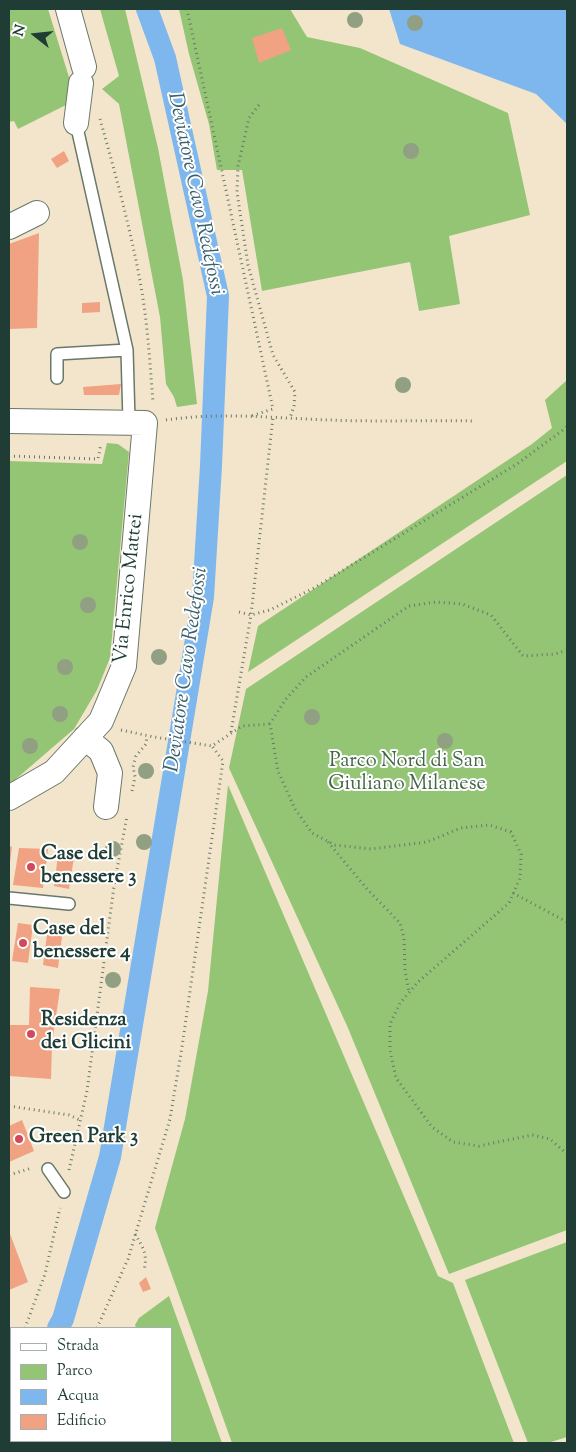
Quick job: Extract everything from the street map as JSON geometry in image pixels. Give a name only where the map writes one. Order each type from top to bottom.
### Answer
[{"type":"street","points":[[68,9],[83,76],[76,123]]},
{"type":"street","points":[[9,226],[37,214]]},
{"type":"street","points":[[9,421],[137,422]]},
{"type":"street","name":"Via Enrico Mattei","points":[[9,798],[54,772],[101,722],[124,666],[137,422]]},
{"type":"street","points":[[85,738],[101,751],[110,772],[117,810]]},
{"type":"lane","points":[[76,123],[127,350],[137,422]]},
{"type":"lane","points":[[57,378],[57,354],[127,350]]},
{"type":"lane","points":[[9,898],[69,904]]},
{"type":"lane","points":[[48,1169],[64,1192]]},
{"type":"path","points":[[187,9],[273,409],[251,416]]},
{"type":"path","points":[[259,105],[250,118],[238,166],[237,192],[248,265],[273,355],[295,392],[294,406],[290,418]]},
{"type":"path","points":[[98,112],[126,214],[142,292],[148,334],[153,412],[137,422]]},
{"type":"path","points":[[181,418],[251,416],[332,420],[474,421]]},
{"type":"path","points":[[231,732],[251,615],[273,417]]},
{"type":"path","points":[[239,612],[251,615],[270,610],[314,588],[517,464],[567,427]]},
{"type":"path","points":[[9,456],[98,459],[101,442]]},
{"type":"path","points":[[567,650],[555,654],[522,656],[491,614],[462,604],[436,602],[409,606],[306,677],[285,700],[270,724],[278,771],[295,808],[312,833],[326,840],[335,844],[371,849],[427,842],[460,828],[489,825],[511,832],[521,854],[520,878],[509,903],[418,982],[400,1003],[390,1024],[390,1050],[396,1078],[432,1127],[453,1142],[480,1146],[532,1134],[550,1138],[567,1154]]},
{"type":"path","points":[[97,1327],[128,1259],[170,1119],[184,1037],[223,761],[212,746],[147,736],[116,729],[101,722]]},
{"type":"path","points":[[212,746],[242,726],[270,724]]},
{"type":"path","points":[[131,796],[135,777],[133,767],[136,756],[146,744],[147,736]]},
{"type":"path","points":[[25,1327],[45,1274],[87,1091],[114,886],[117,810]]},
{"type":"path","points":[[326,840],[400,923],[404,938],[405,971],[409,992]]},
{"type":"path","points":[[513,893],[567,922]]},
{"type":"path","points":[[9,1106],[69,1115],[80,1120]]},
{"type":"path","points":[[9,1175],[34,1167],[48,1169]]},
{"type":"path","points":[[135,1234],[145,1251],[146,1261],[144,1270]]},
{"type":"path","points":[[9,1367],[10,1361]]},
{"type":"green space","points":[[9,9],[48,9],[76,100],[18,129],[14,121],[9,122]]},
{"type":"green space","points":[[100,9],[125,9],[158,148],[183,280],[197,404],[177,407],[174,397],[166,384],[160,317],[119,104],[102,89],[119,76]]},
{"type":"green space","points":[[179,9],[290,9],[307,37],[360,48],[508,113],[530,215],[449,236],[460,304],[419,311],[410,262],[262,291],[242,170],[217,170],[209,124],[189,54]]},
{"type":"green space","points":[[567,380],[567,461],[248,672],[258,626],[532,444],[552,428],[545,400]]},
{"type":"green space","points":[[107,443],[118,444],[129,452],[110,658],[97,690],[74,729],[9,785],[9,461],[102,464]]},
{"type":"green space","name":"Parco Nord di San Giuliano Milanese","points":[[567,475],[567,1230],[449,1274],[348,1028],[229,768],[246,689]]},
{"type":"green space","points":[[228,785],[438,1276],[453,1283],[514,1443],[232,1443],[155,1228],[185,1119],[208,991]]},
{"type":"green space","points":[[567,1242],[567,1437],[548,1443],[528,1443],[465,1280]]},
{"type":"green space","points":[[169,1296],[222,1443],[89,1443],[172,1442],[172,1327],[136,1327],[139,1318]]},
{"type":"water","points":[[389,9],[567,9],[567,124],[536,94],[400,44]]},
{"type":"building","points":[[282,28],[291,50],[259,63],[252,38]]},
{"type":"building","points":[[64,151],[69,161],[57,168],[51,159]]},
{"type":"building","points":[[39,233],[37,328],[9,329],[9,244]]},
{"type":"building","points":[[100,302],[100,312],[82,313],[82,303]]},
{"type":"building","points":[[121,384],[119,395],[84,395],[83,387]]},
{"type":"building","points":[[9,846],[12,847],[10,862],[9,861]]},
{"type":"building","name":"Case del benessere 3","points":[[19,848],[48,849],[43,888],[13,885]]},
{"type":"building","points":[[59,848],[75,851],[69,889],[54,886]]},
{"type":"building","name":"Case del benessere 4","points":[[18,923],[33,925],[28,963],[12,961]]},
{"type":"building","points":[[48,927],[63,929],[58,968],[43,965]]},
{"type":"building","name":"Residenza dei Glicini","points":[[30,987],[60,989],[52,1043],[51,1079],[9,1076],[9,1025],[29,1025]]},
{"type":"building","name":"Green Park 3","points":[[22,1120],[34,1151],[9,1162],[9,1126]]},
{"type":"building","points":[[9,1231],[28,1282],[9,1290]]},
{"type":"building","points":[[146,1277],[151,1289],[143,1292],[139,1283]]},
{"type":"waterway","name":"Deviatore Cavo Redefossi","points":[[59,1327],[63,1319],[110,1157],[203,597],[218,296],[165,58],[147,9]]},
{"type":"place","name":"Case del benessere 3","points":[[31,867]]},
{"type":"place","name":"Case del benessere 4","points":[[23,943]]},
{"type":"place","name":"Residenza dei Glicini","points":[[31,1034]]},
{"type":"place","name":"Green Park 3","points":[[19,1139]]}]
